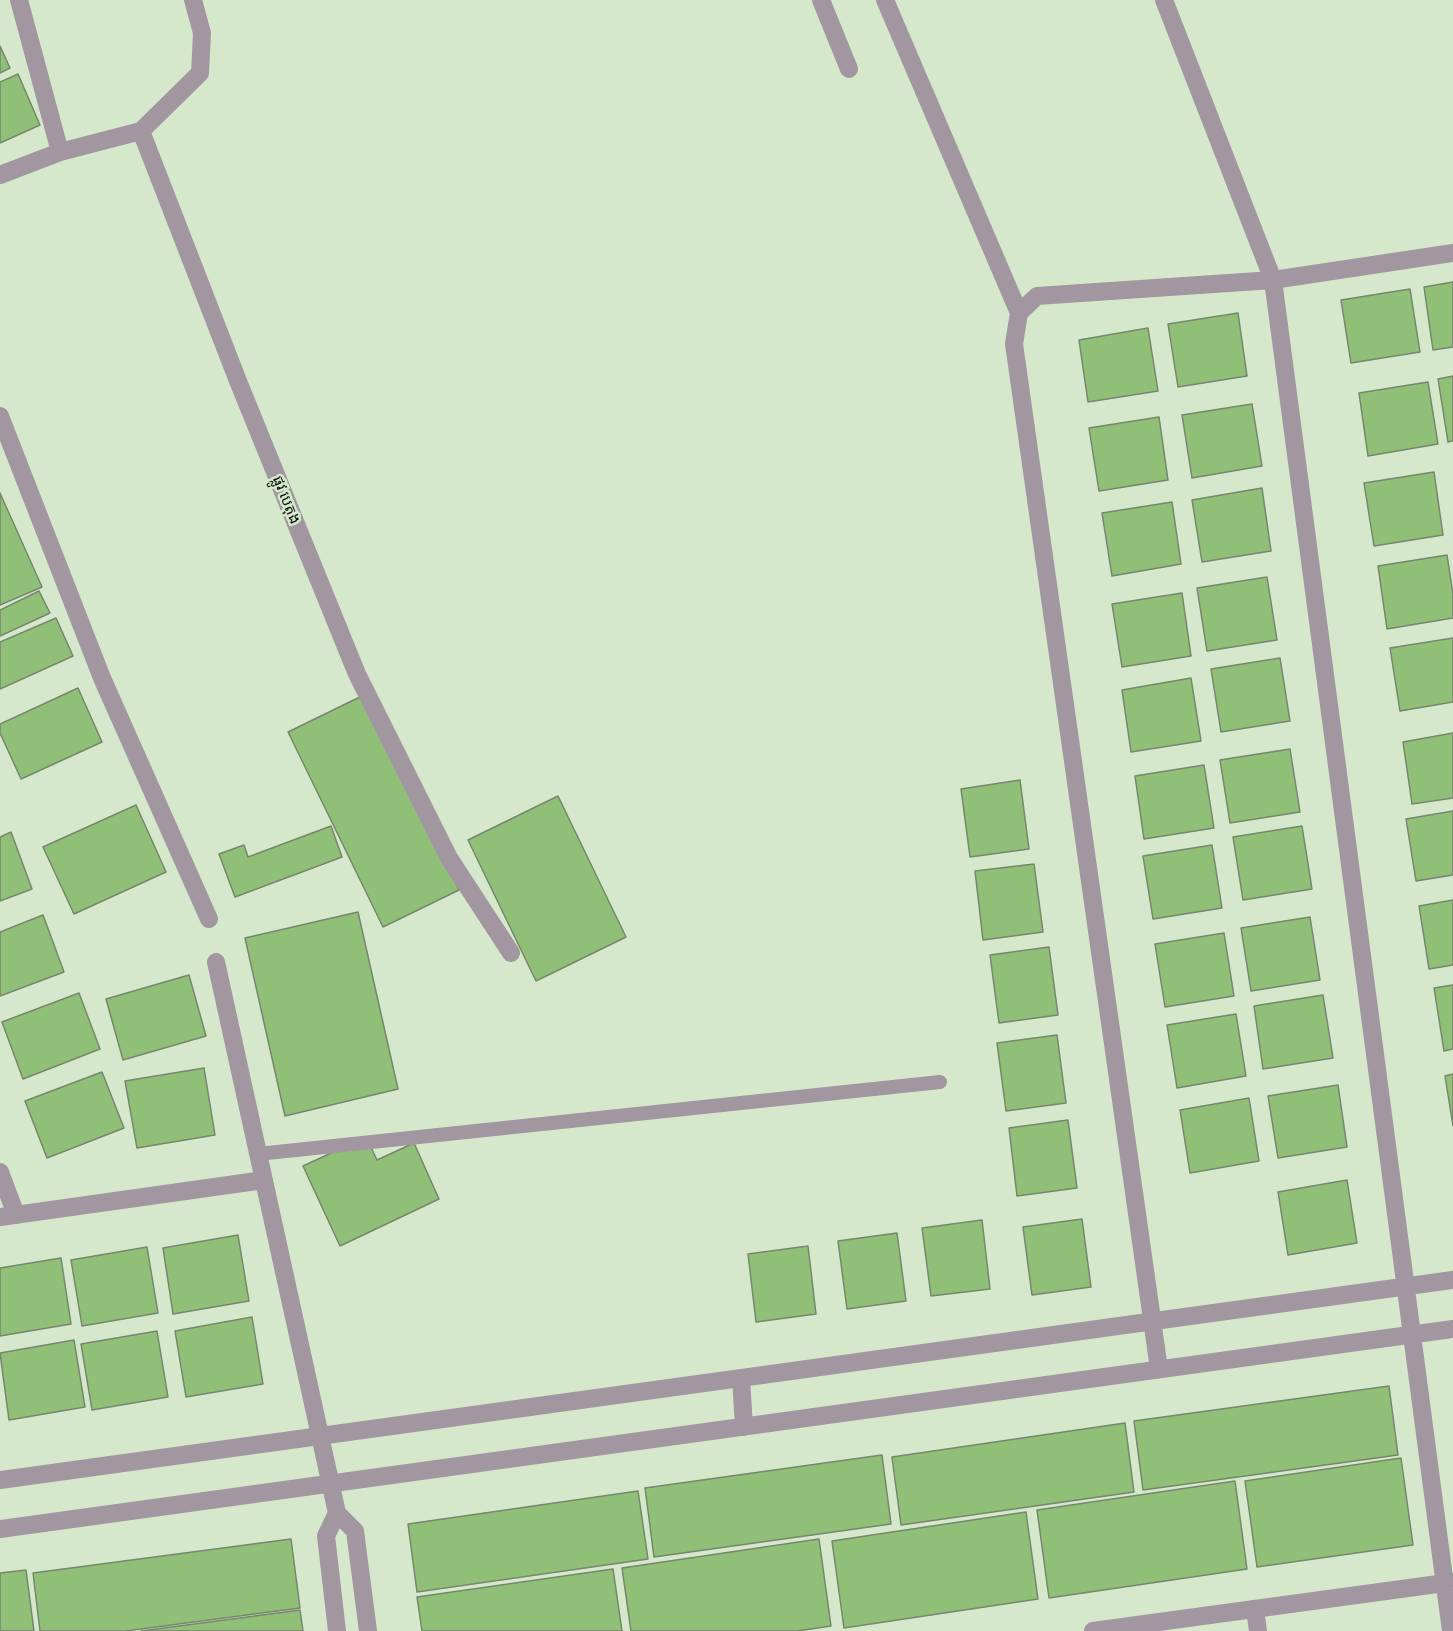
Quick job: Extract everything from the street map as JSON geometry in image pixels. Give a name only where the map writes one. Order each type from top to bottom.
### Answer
[{"type":"street","points":[[20,0],[60,152]]},
{"type":"street","points":[[0,175],[60,152],[141,131],[200,73],[202,33],[193,0]]},
{"type":"street","points":[[821,0],[849,69]]},
{"type":"street","points":[[885,0],[1019,313],[1014,344],[1159,1369]]},
{"type":"street","points":[[1164,0],[1272,280],[1413,1335],[1449,1583],[1451,1631]]},
{"type":"street","name":"ផ្លូវ បេតុង","points":[[141,131],[238,381],[357,674],[449,858],[512,953]]},
{"type":"street","points":[[1019,313],[1036,296],[1272,280],[1453,253]]},
{"type":"street","points":[[0,416],[102,678],[209,919]]},
{"type":"street","points":[[216,962],[337,1513],[355,1531],[368,1631]]},
{"type":"street","points":[[0,1172],[8,1216],[264,1180]]},
{"type":"street","points":[[0,1480],[1453,1280]]},
{"type":"street","points":[[0,1529],[1453,1329]]},
{"type":"street","points":[[741,1378],[744,1427]]},
{"type":"street","points":[[337,1513],[326,1536],[337,1631]]},
{"type":"street","points":[[1093,1631],[1449,1583]]},
{"type":"street","points":[[1255,1609],[1258,1631]]},
{"type":"lane","points":[[258,1154],[940,1082]]},
{"type":"building","points":[[0,46],[10,68],[0,73]]},
{"type":"building","points":[[18,74],[40,125],[0,143],[0,82]]},
{"type":"building","points":[[1453,282],[1453,347],[1433,350],[1424,287]]},
{"type":"building","points":[[1410,289],[1420,352],[1351,363],[1341,300]]},
{"type":"building","points":[[1238,313],[1247,376],[1178,387],[1168,324]]},
{"type":"building","points":[[1148,328],[1158,391],[1088,402],[1079,340]]},
{"type":"building","points":[[1453,376],[1453,441],[1448,442],[1438,379]]},
{"type":"building","points":[[1428,382],[1438,444],[1368,456],[1359,393]]},
{"type":"building","points":[[1252,404],[1262,466],[1192,478],[1182,415]]},
{"type":"building","points":[[1159,417],[1168,480],[1099,491],[1089,428]]},
{"type":"building","points":[[1434,472],[1443,535],[1374,546],[1364,483]]},
{"type":"building","points":[[1262,488],[1271,551],[1202,562],[1192,500]]},
{"type":"building","points":[[0,493],[42,587],[0,605]]},
{"type":"building","points":[[1172,502],[1181,564],[1112,576],[1102,513]]},
{"type":"building","points":[[1447,555],[1453,594],[1453,618],[1387,629],[1378,566]]},
{"type":"building","points":[[1267,577],[1277,640],[1207,651],[1197,588]]},
{"type":"building","points":[[39,591],[50,613],[0,636],[0,610]]},
{"type":"building","points":[[1182,593],[1191,656],[1122,667],[1112,604]]},
{"type":"building","points":[[56,618],[73,656],[0,689],[0,642]]},
{"type":"building","points":[[1453,638],[1453,702],[1400,711],[1390,648]]},
{"type":"building","points":[[1280,658],[1290,721],[1221,732],[1211,669]]},
{"type":"building","points":[[1191,678],[1201,741],[1131,752],[1122,690]]},
{"type":"building","points":[[78,688],[102,742],[21,779],[0,733],[0,724]]},
{"type":"building","points":[[364,695],[459,890],[383,927],[288,732]]},
{"type":"building","points":[[1453,733],[1453,798],[1412,804],[1403,742]]},
{"type":"building","points":[[1290,749],[1300,812],[1230,823],[1220,760]]},
{"type":"building","points":[[1204,765],[1214,828],[1144,839],[1135,776]]},
{"type":"building","points":[[1020,780],[1029,849],[970,857],[961,789]]},
{"type":"building","points":[[558,796],[626,937],[536,981],[468,840]]},
{"type":"building","points":[[136,805],[166,872],[74,914],[43,847]]},
{"type":"building","points":[[1453,811],[1453,875],[1416,881],[1406,819]]},
{"type":"building","points":[[331,826],[342,857],[235,897],[219,854],[244,845],[248,857]]},
{"type":"building","points":[[1302,826],[1312,889],[1243,900],[1233,837]]},
{"type":"building","points":[[11,832],[32,889],[0,901],[0,837]]},
{"type":"building","points":[[1212,845],[1222,908],[1153,919],[1143,856]]},
{"type":"building","points":[[1034,864],[1043,932],[983,940],[975,871]]},
{"type":"building","points":[[1453,900],[1453,965],[1429,969],[1419,906]]},
{"type":"building","points":[[358,912],[398,1089],[285,1116],[245,938]]},
{"type":"building","points":[[43,915],[64,972],[0,996],[0,932]]},
{"type":"building","points":[[1310,917],[1320,980],[1251,991],[1241,928]]},
{"type":"building","points":[[1224,933],[1234,996],[1165,1007],[1155,944]]},
{"type":"building","points":[[1049,947],[1058,1015],[999,1023],[990,955]]},
{"type":"building","points":[[189,975],[206,1036],[123,1060],[106,999]]},
{"type":"building","points":[[1453,985],[1453,1049],[1444,1051],[1434,988]]},
{"type":"building","points":[[79,993],[100,1049],[23,1079],[2,1022]]},
{"type":"building","points":[[1323,995],[1333,1058],[1263,1069],[1254,1006]]},
{"type":"building","points":[[1236,1014],[1246,1076],[1177,1088],[1167,1025]]},
{"type":"building","points":[[1057,1035],[1066,1103],[1006,1111],[997,1043]]},
{"type":"building","points":[[204,1068],[215,1135],[137,1148],[125,1081]]},
{"type":"building","points":[[102,1072],[124,1128],[47,1158],[25,1101]]},
{"type":"building","points":[[1453,1074],[1453,1126],[1445,1076]]},
{"type":"building","points":[[1338,1085],[1347,1147],[1278,1158],[1268,1096]]},
{"type":"building","points":[[1249,1098],[1259,1161],[1190,1173],[1180,1110]]},
{"type":"building","points":[[1068,1120],[1077,1188],[1017,1196],[1009,1128]]},
{"type":"building","points":[[366,1137],[377,1160],[414,1143],[439,1199],[340,1246],[303,1166]]},
{"type":"building","points":[[1347,1180],[1357,1243],[1288,1255],[1278,1192]]},
{"type":"building","points":[[1082,1219],[1091,1287],[1032,1295],[1023,1227]]},
{"type":"building","points":[[982,1220],[990,1289],[931,1296],[922,1228]]},
{"type":"building","points":[[897,1233],[906,1301],[847,1309],[838,1241]]},
{"type":"building","points":[[238,1235],[249,1301],[173,1314],[163,1248]]},
{"type":"building","points":[[808,1246],[816,1314],[756,1322],[748,1254]]},
{"type":"building","points":[[147,1247],[158,1313],[82,1326],[71,1260]]},
{"type":"building","points":[[61,1258],[71,1324],[0,1336],[0,1268]]},
{"type":"building","points":[[252,1317],[263,1384],[186,1397],[175,1331]]},
{"type":"building","points":[[157,1331],[168,1397],[92,1410],[81,1344]]},
{"type":"building","points":[[74,1340],[85,1407],[9,1420],[0,1353]]},
{"type":"building","points":[[1389,1386],[1398,1455],[1143,1490],[1134,1421]]},
{"type":"building","points":[[1125,1423],[1134,1492],[901,1525],[892,1457]]},
{"type":"building","points":[[882,1455],[891,1524],[654,1557],[645,1488]]},
{"type":"building","points":[[1401,1458],[1413,1545],[1257,1567],[1245,1481]]},
{"type":"building","points":[[1235,1481],[1247,1569],[1049,1598],[1037,1510]]},
{"type":"building","points":[[638,1491],[648,1559],[417,1592],[408,1524]]},
{"type":"building","points":[[1026,1512],[1038,1599],[844,1628],[832,1541]]},
{"type":"building","points":[[291,1539],[300,1608],[126,1631],[40,1631],[33,1573]]},
{"type":"building","points":[[819,1539],[831,1626],[797,1631],[631,1631],[622,1568]]},
{"type":"building","points":[[613,1569],[622,1631],[422,1631],[417,1597]]},
{"type":"building","points":[[26,1570],[34,1631],[0,1631],[0,1573]]},
{"type":"building","points":[[300,1610],[303,1631],[141,1631]]}]
